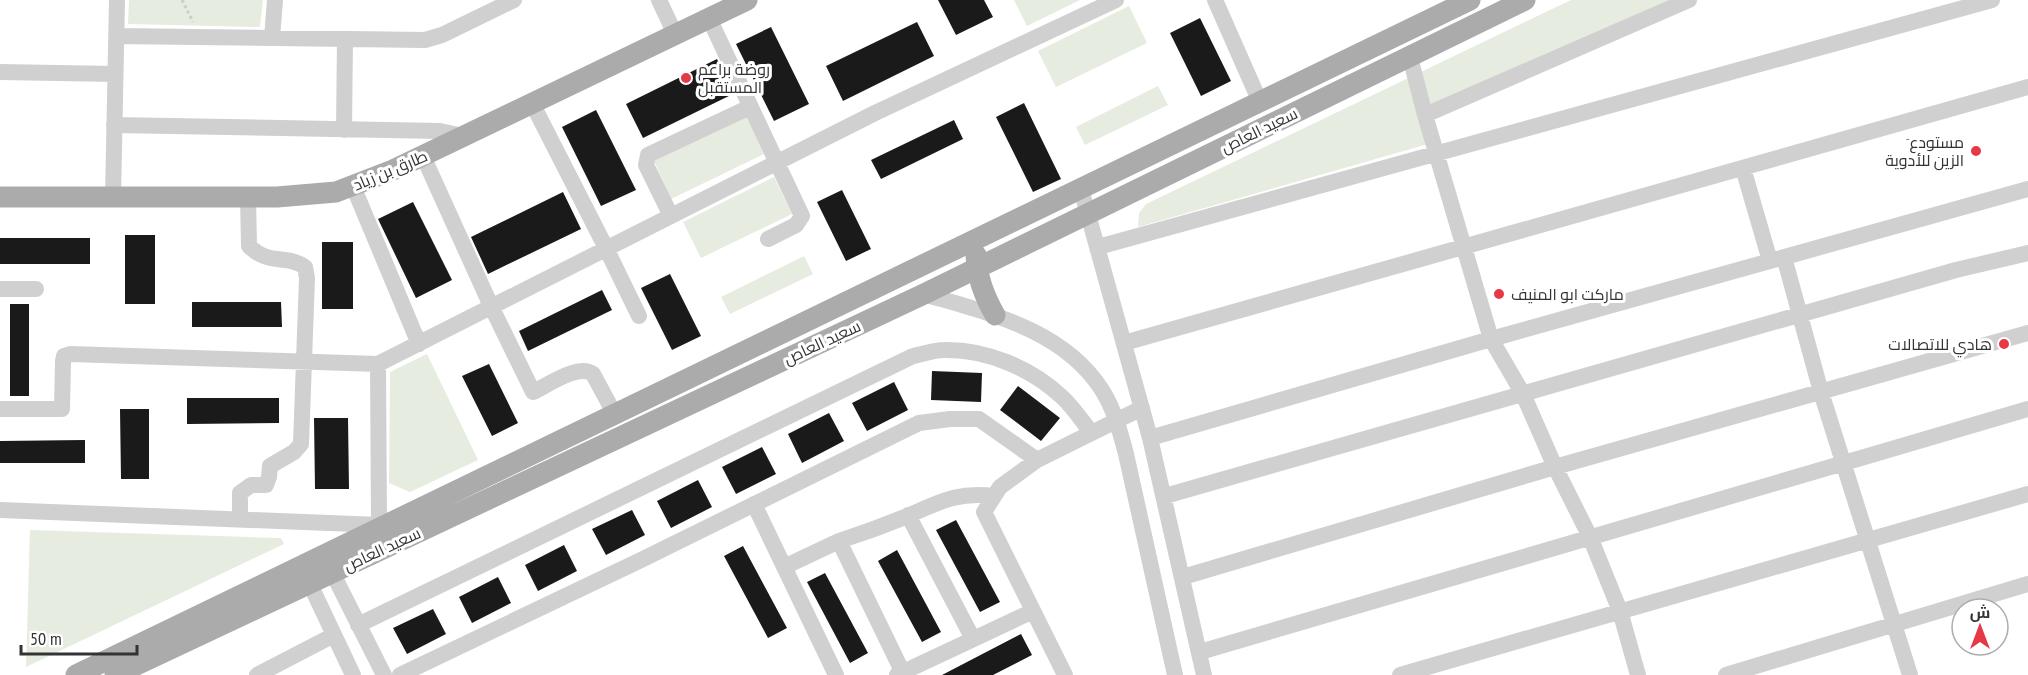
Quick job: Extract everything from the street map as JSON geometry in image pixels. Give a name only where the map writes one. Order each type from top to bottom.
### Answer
[{"type":"main road","name":"طارق بن زياد","points":[[0,197],[277,197],[336,192],[423,156],[747,0]]},
{"type":"main road","points":[[76,675],[379,525],[977,240],[1470,0]]},
{"type":"main road","name":"سعيد العاص","points":[[115,675],[924,294],[1525,0]]},
{"type":"main road","points":[[977,240],[977,268],[986,298],[995,315]]},
{"type":"street","points":[[112,197],[117,0]]},
{"type":"street","points":[[272,38],[275,0]]},
{"type":"street","points":[[116,36],[425,40],[442,35],[514,0]]},
{"type":"street","points":[[659,0],[675,34]]},
{"type":"street","points":[[0,409],[62,409],[63,361],[64,356],[70,354],[378,364],[875,113],[1116,0]]},
{"type":"street","points":[[1215,0],[1260,102]]},
{"type":"street","points":[[1425,115],[1689,0]]},
{"type":"street","points":[[1098,247],[1992,0]]},
{"type":"street","points":[[709,18],[802,216],[796,225],[768,238]]},
{"type":"street","points":[[344,130],[345,39]]},
{"type":"street","points":[[1410,57],[1491,339],[1523,394],[1555,467],[1590,537],[1620,611],[1638,675]]},
{"type":"street","points":[[0,72],[115,74]]},
{"type":"street","points":[[1124,343],[2028,87]]},
{"type":"street","points":[[532,103],[639,316]]},
{"type":"street","points":[[671,216],[645,165],[648,155],[750,107]]},
{"type":"street","points":[[114,126],[440,131],[463,136]]},
{"type":"street","points":[[423,156],[533,392],[578,370],[588,370],[593,374],[614,413]]},
{"type":"street","points":[[1743,168],[1800,315],[1842,463],[1910,675]]},
{"type":"street","points":[[353,186],[419,344]]},
{"type":"street","points":[[1081,189],[1165,496],[1204,675]]},
{"type":"street","points":[[1150,438],[1491,339],[2028,189]]},
{"type":"street","points":[[240,519],[240,493],[251,484],[266,484],[270,466],[294,452],[301,444],[307,278],[305,267],[297,261],[271,260],[257,254],[249,246],[248,197]]},
{"type":"street","points":[[1165,496],[1956,270],[2028,253]]},
{"type":"street","points":[[0,289],[36,289]]},
{"type":"street","points":[[924,294],[995,315],[1041,335],[1064,348],[1091,375],[1102,390],[1116,419],[1126,454],[1175,675]]},
{"type":"street","points":[[1183,577],[1555,467],[2028,333]]},
{"type":"street","points":[[358,625],[913,356],[943,350],[974,352],[1008,362],[1036,378],[1062,397],[1091,432]]},
{"type":"street","points":[[0,510],[379,525],[378,364]]},
{"type":"street","points":[[1065,675],[984,512],[1000,487],[1037,460],[1142,408]]},
{"type":"street","points":[[1200,652],[2028,409]]},
{"type":"street","points":[[400,675],[426,669],[919,423],[950,419],[979,419],[1037,460]]},
{"type":"street","points":[[784,567],[838,542],[948,498],[975,493],[994,495]]},
{"type":"street","points":[[1400,675],[2028,494]]},
{"type":"street","points":[[754,504],[836,675]]},
{"type":"street","points":[[908,515],[973,639]]},
{"type":"street","points":[[838,542],[901,674],[1033,611]]},
{"type":"street","points":[[332,572],[384,675]]},
{"type":"street","points":[[309,582],[353,675]]},
{"type":"street","points":[[1726,675],[2028,584]]},
{"type":"street","points":[[257,675],[334,635]]},
{"type":"path","points":[[182,0],[201,37]]},
{"type":"shaded area","points":[[129,0],[263,0],[260,27],[128,24]]},
{"type":"shaded area","points":[[1014,0],[1080,0],[1027,26]]},
{"type":"shaded area","points":[[1571,0],[1675,0],[1418,115],[1428,144],[1138,227],[1139,213],[1146,204]]},
{"type":"shaded area","points":[[1129,6],[1147,43],[1056,87],[1038,51]]},
{"type":"shaded area","points":[[1158,86],[1168,105],[1085,145],[1076,127]]},
{"type":"shaded area","points":[[747,117],[764,154],[671,199],[654,161]]},
{"type":"shaded area","points":[[774,177],[792,214],[701,258],[683,222]]},
{"type":"shaded area","points":[[804,256],[813,274],[730,314],[721,297]]},
{"type":"shaded area","points":[[427,354],[478,460],[410,492],[389,483],[390,372]]},
{"type":"shaded area","points":[[30,530],[281,538],[284,544],[26,667]]},
{"type":"building","points":[[938,0],[984,0],[993,17],[956,35]]},
{"type":"building","points":[[1200,18],[1231,81],[1201,96],[1170,33]]},
{"type":"building","points":[[917,22],[934,56],[843,101],[826,66]]},
{"type":"building","points":[[771,27],[809,104],[774,121],[736,44]]},
{"type":"building","points":[[717,59],[733,94],[643,138],[626,104]]},
{"type":"building","points":[[1024,103],[1061,179],[1033,192],[996,117]]},
{"type":"building","points":[[596,110],[636,190],[601,206],[562,127]]},
{"type":"building","points":[[954,120],[963,139],[881,179],[871,160]]},
{"type":"building","points":[[842,190],[871,249],[846,261],[817,202]]},
{"type":"building","points":[[563,192],[581,229],[488,274],[471,237]]},
{"type":"building","points":[[413,202],[452,280],[416,298],[378,219]]},
{"type":"building","points":[[125,235],[155,235],[155,304],[125,304]]},
{"type":"building","points":[[0,238],[90,238],[90,264],[0,264]]},
{"type":"building","points":[[322,242],[353,242],[353,309],[322,309]]},
{"type":"building","points":[[670,274],[701,336],[672,350],[641,288]]},
{"type":"building","points":[[602,290],[612,310],[528,351],[519,331]]},
{"type":"building","points":[[192,302],[281,302],[282,327],[192,327]]},
{"type":"building","points":[[10,304],[29,304],[29,396],[10,396]]},
{"type":"building","points":[[489,364],[518,423],[492,436],[462,376]]},
{"type":"building","points":[[932,371],[982,373],[981,402],[931,400]]},
{"type":"building","points":[[894,382],[908,410],[867,431],[852,403]]},
{"type":"building","points":[[1018,386],[1060,418],[1041,441],[1000,410]]},
{"type":"building","points":[[187,398],[279,398],[279,423],[187,424]]},
{"type":"building","points":[[120,409],[149,409],[149,479],[121,479]]},
{"type":"building","points":[[829,413],[844,441],[802,463],[788,434]]},
{"type":"building","points":[[314,418],[348,418],[349,489],[315,489]]},
{"type":"building","points":[[85,440],[85,463],[0,463],[0,441]]},
{"type":"building","points":[[762,447],[776,474],[736,494],[722,467]]},
{"type":"building","points":[[698,480],[712,507],[671,528],[657,501]]},
{"type":"building","points":[[632,510],[645,535],[606,555],[592,529]]},
{"type":"building","points":[[956,520],[1000,602],[980,612],[936,530]]},
{"type":"building","points":[[564,545],[577,571],[538,591],[525,565]]},
{"type":"building","points":[[743,546],[787,628],[768,638],[724,556]]},
{"type":"building","points":[[897,550],[941,632],[922,642],[878,561]]},
{"type":"building","points":[[825,573],[868,653],[850,663],[807,582]]},
{"type":"building","points":[[498,577],[511,603],[472,623],[459,597]]},
{"type":"building","points":[[433,609],[446,634],[407,654],[393,628]]},
{"type":"building","points":[[1021,634],[1032,655],[993,675],[942,675]]},
{"type":"place","name":"روضة براعم المستقبل","points":[[686,78]]},
{"type":"place","name":"َ مستودع الزين للأدوية","points":[[1976,151]]},
{"type":"place","name":"ماركت ابو المنيف","points":[[1499,294]]},
{"type":"place","name":"هادي للاتصالات","points":[[2004,344]]}]
